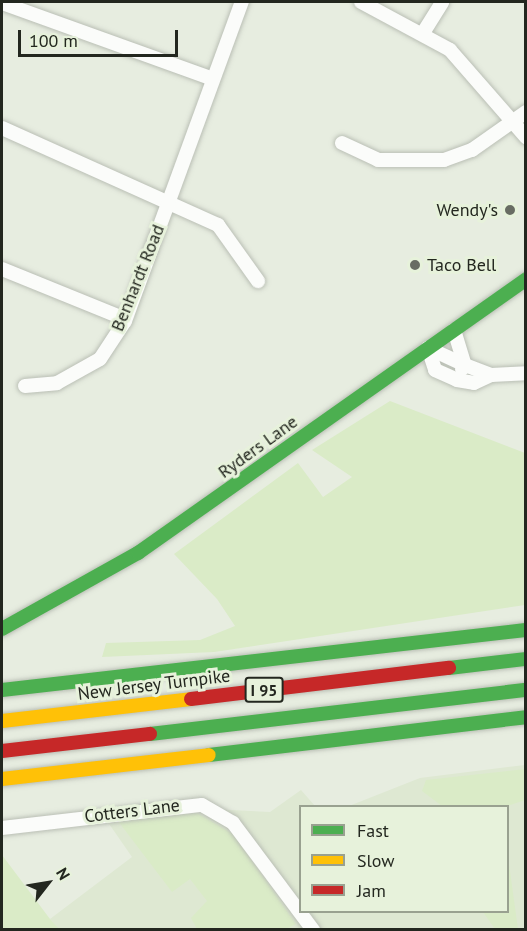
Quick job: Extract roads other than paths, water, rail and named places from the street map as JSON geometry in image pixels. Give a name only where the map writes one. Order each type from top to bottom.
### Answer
[{"type":"main road","name":"Ryders Lane","points":[[2,629],[138,553],[525,279]]},
{"type":"main road","name":"New Jersey Turnpike","points":[[2,690],[525,630]]},
{"type":"main road","name":"New Jersey Turnpike","points":[[2,721],[525,659]]},
{"type":"main road","name":"I 95","points":[[2,751],[525,690]]},
{"type":"main road","points":[[2,779],[525,717]]},
{"type":"street","name":"Benhardt Road","points":[[25,386],[57,383],[100,359],[125,319],[242,2]]},
{"type":"street","points":[[361,2],[423,33],[476,76],[525,137]]},
{"type":"street","points":[[423,33],[442,2]]},
{"type":"street","points":[[2,3],[213,80]]},
{"type":"street","points":[[342,143],[378,160],[444,160],[472,150],[525,112]]},
{"type":"street","points":[[2,128],[169,199],[218,225],[258,281]]},
{"type":"street","points":[[2,269],[125,319]]},
{"type":"street","points":[[454,330],[465,364],[458,380]]},
{"type":"street","points":[[428,348],[491,375]]},
{"type":"street","points":[[428,348],[435,370],[458,380],[474,383],[491,375],[525,373]]},
{"type":"street","name":"Cotters Lane","points":[[2,828],[202,805],[233,823],[299,911]]},
{"type":"street","name":"Cotters Lane","points":[[300,913],[313,930]]},
{"type":"place","name":"Wendy's","points":[[510,210]]},
{"type":"place","name":"Taco Bell","points":[[415,265]]}]
